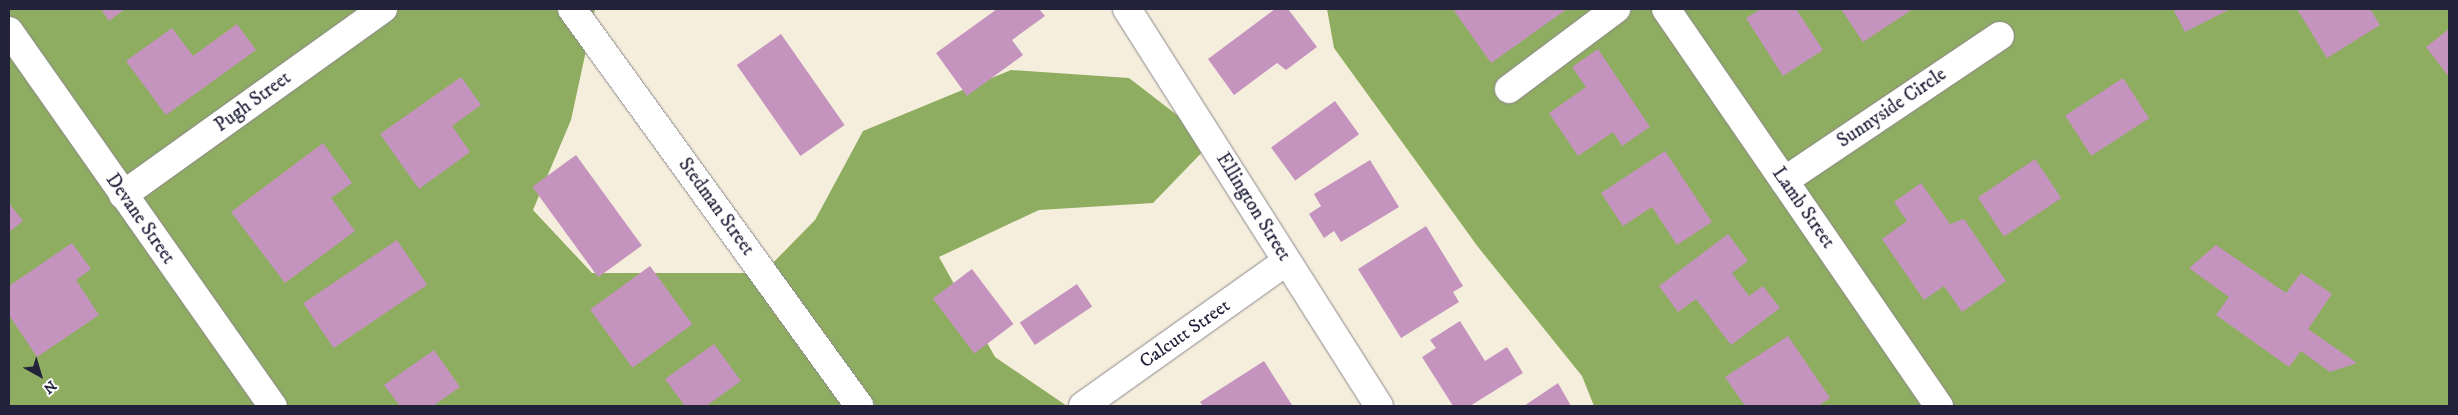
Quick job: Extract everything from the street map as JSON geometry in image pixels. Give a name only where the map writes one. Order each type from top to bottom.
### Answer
[{"type":"street","name":"Pugh Street","points":[[123,195],[383,9]]},
{"type":"street","name":"Stedman Street","points":[[572,9],[859,406]]},
{"type":"street","name":"Ellington Street","points":[[1127,9],[1379,406]]},
{"type":"street","points":[[1509,88],[1616,9]]},
{"type":"street","name":"Lamb Street","points":[[1666,9],[1940,406]]},
{"type":"street","name":"Devane Street","points":[[9,31],[273,406]]},
{"type":"street","name":"Sunnyside Circle","points":[[1784,181],[2000,36]]},
{"type":"street","name":"Calcutt Street","points":[[1083,406],[1287,261]]},
{"type":"green space","points":[[9,9],[595,9],[571,120],[533,210],[592,273],[763,273],[815,220],[863,131],[1011,70],[1129,78],[1212,142],[1153,203],[1039,210],[939,257],[995,357],[1067,406],[9,406]]},
{"type":"green space","points":[[1327,9],[2449,9],[2449,406],[1594,406],[1582,376],[1478,247],[1334,48]]},
{"type":"building","points":[[101,9],[125,9],[109,21]]},
{"type":"building","points":[[997,9],[1039,9],[1045,16],[1012,40],[1023,55],[967,96],[936,53]]},
{"type":"building","points":[[1275,9],[1288,9],[1317,47],[1286,70],[1277,63],[1234,95],[1208,59]]},
{"type":"building","points":[[1453,9],[1567,9],[1491,63]]},
{"type":"building","points":[[1761,9],[1796,9],[1823,50],[1783,76],[1746,18]]},
{"type":"building","points":[[1841,9],[1913,9],[1863,42]]},
{"type":"building","points":[[2173,9],[2230,9],[2185,32]]},
{"type":"building","points":[[2297,9],[2370,9],[2380,25],[2327,58]]},
{"type":"building","points":[[237,24],[256,50],[166,115],[126,61],[172,28],[193,56]]},
{"type":"building","points":[[2449,29],[2449,77],[2426,47]]},
{"type":"building","points":[[781,34],[845,125],[800,156],[737,65]]},
{"type":"building","points":[[1598,49],[1650,127],[1622,146],[1613,132],[1578,156],[1549,113],[1586,87],[1572,67]]},
{"type":"building","points":[[461,77],[481,105],[452,126],[470,152],[419,189],[380,134]]},
{"type":"building","points":[[2123,78],[2149,118],[2091,156],[2065,116]]},
{"type":"building","points":[[1335,101],[1359,134],[1295,181],[1271,147]]},
{"type":"building","points":[[323,143],[352,183],[331,198],[355,231],[285,283],[231,212]]},
{"type":"building","points":[[1665,151],[1712,222],[1677,245],[1652,207],[1623,226],[1601,193]]},
{"type":"building","points":[[576,155],[642,246],[598,277],[532,187]]},
{"type":"building","points":[[2035,159],[2061,198],[2004,237],[1978,198]]},
{"type":"building","points":[[1370,160],[1399,207],[1341,242],[1334,231],[1324,238],[1309,214],[1321,206],[1314,194]]},
{"type":"building","points":[[1921,183],[1950,224],[1964,219],[2006,281],[1962,312],[1944,286],[1924,300],[1882,239],[1907,221],[1894,202]]},
{"type":"building","points":[[9,203],[23,221],[9,232]]},
{"type":"building","points":[[1426,226],[1463,286],[1453,292],[1459,302],[1401,338],[1358,269]]},
{"type":"building","points":[[1728,234],[1748,261],[1732,273],[1749,296],[1763,286],[1780,308],[1731,345],[1696,299],[1678,312],[1659,286]]},
{"type":"building","points":[[397,240],[427,285],[334,348],[303,303]]},
{"type":"building","points":[[72,243],[91,269],[76,280],[99,315],[37,357],[9,315],[9,286]]},
{"type":"building","points":[[2216,245],[2286,293],[2301,273],[2332,294],[2308,329],[2357,363],[2330,372],[2301,351],[2289,367],[2216,315],[2229,297],[2189,268]]},
{"type":"building","points":[[650,266],[692,324],[632,368],[590,309]]},
{"type":"building","points":[[972,269],[1014,324],[974,354],[933,298]]},
{"type":"building","points":[[1077,284],[1092,306],[1035,345],[1020,323]]},
{"type":"building","points":[[1460,321],[1485,361],[1507,347],[1523,373],[1470,406],[1453,406],[1422,357],[1436,348],[1430,340]]},
{"type":"building","points":[[1788,336],[1830,398],[1818,406],[1745,406],[1725,377]]},
{"type":"building","points":[[714,344],[741,381],[706,406],[685,406],[665,379]]},
{"type":"building","points":[[434,350],[460,387],[433,406],[400,406],[384,385]]},
{"type":"building","points":[[1264,361],[1292,405],[1203,406],[1200,402]]},
{"type":"building","points":[[1558,383],[1571,406],[1524,406]]}]
